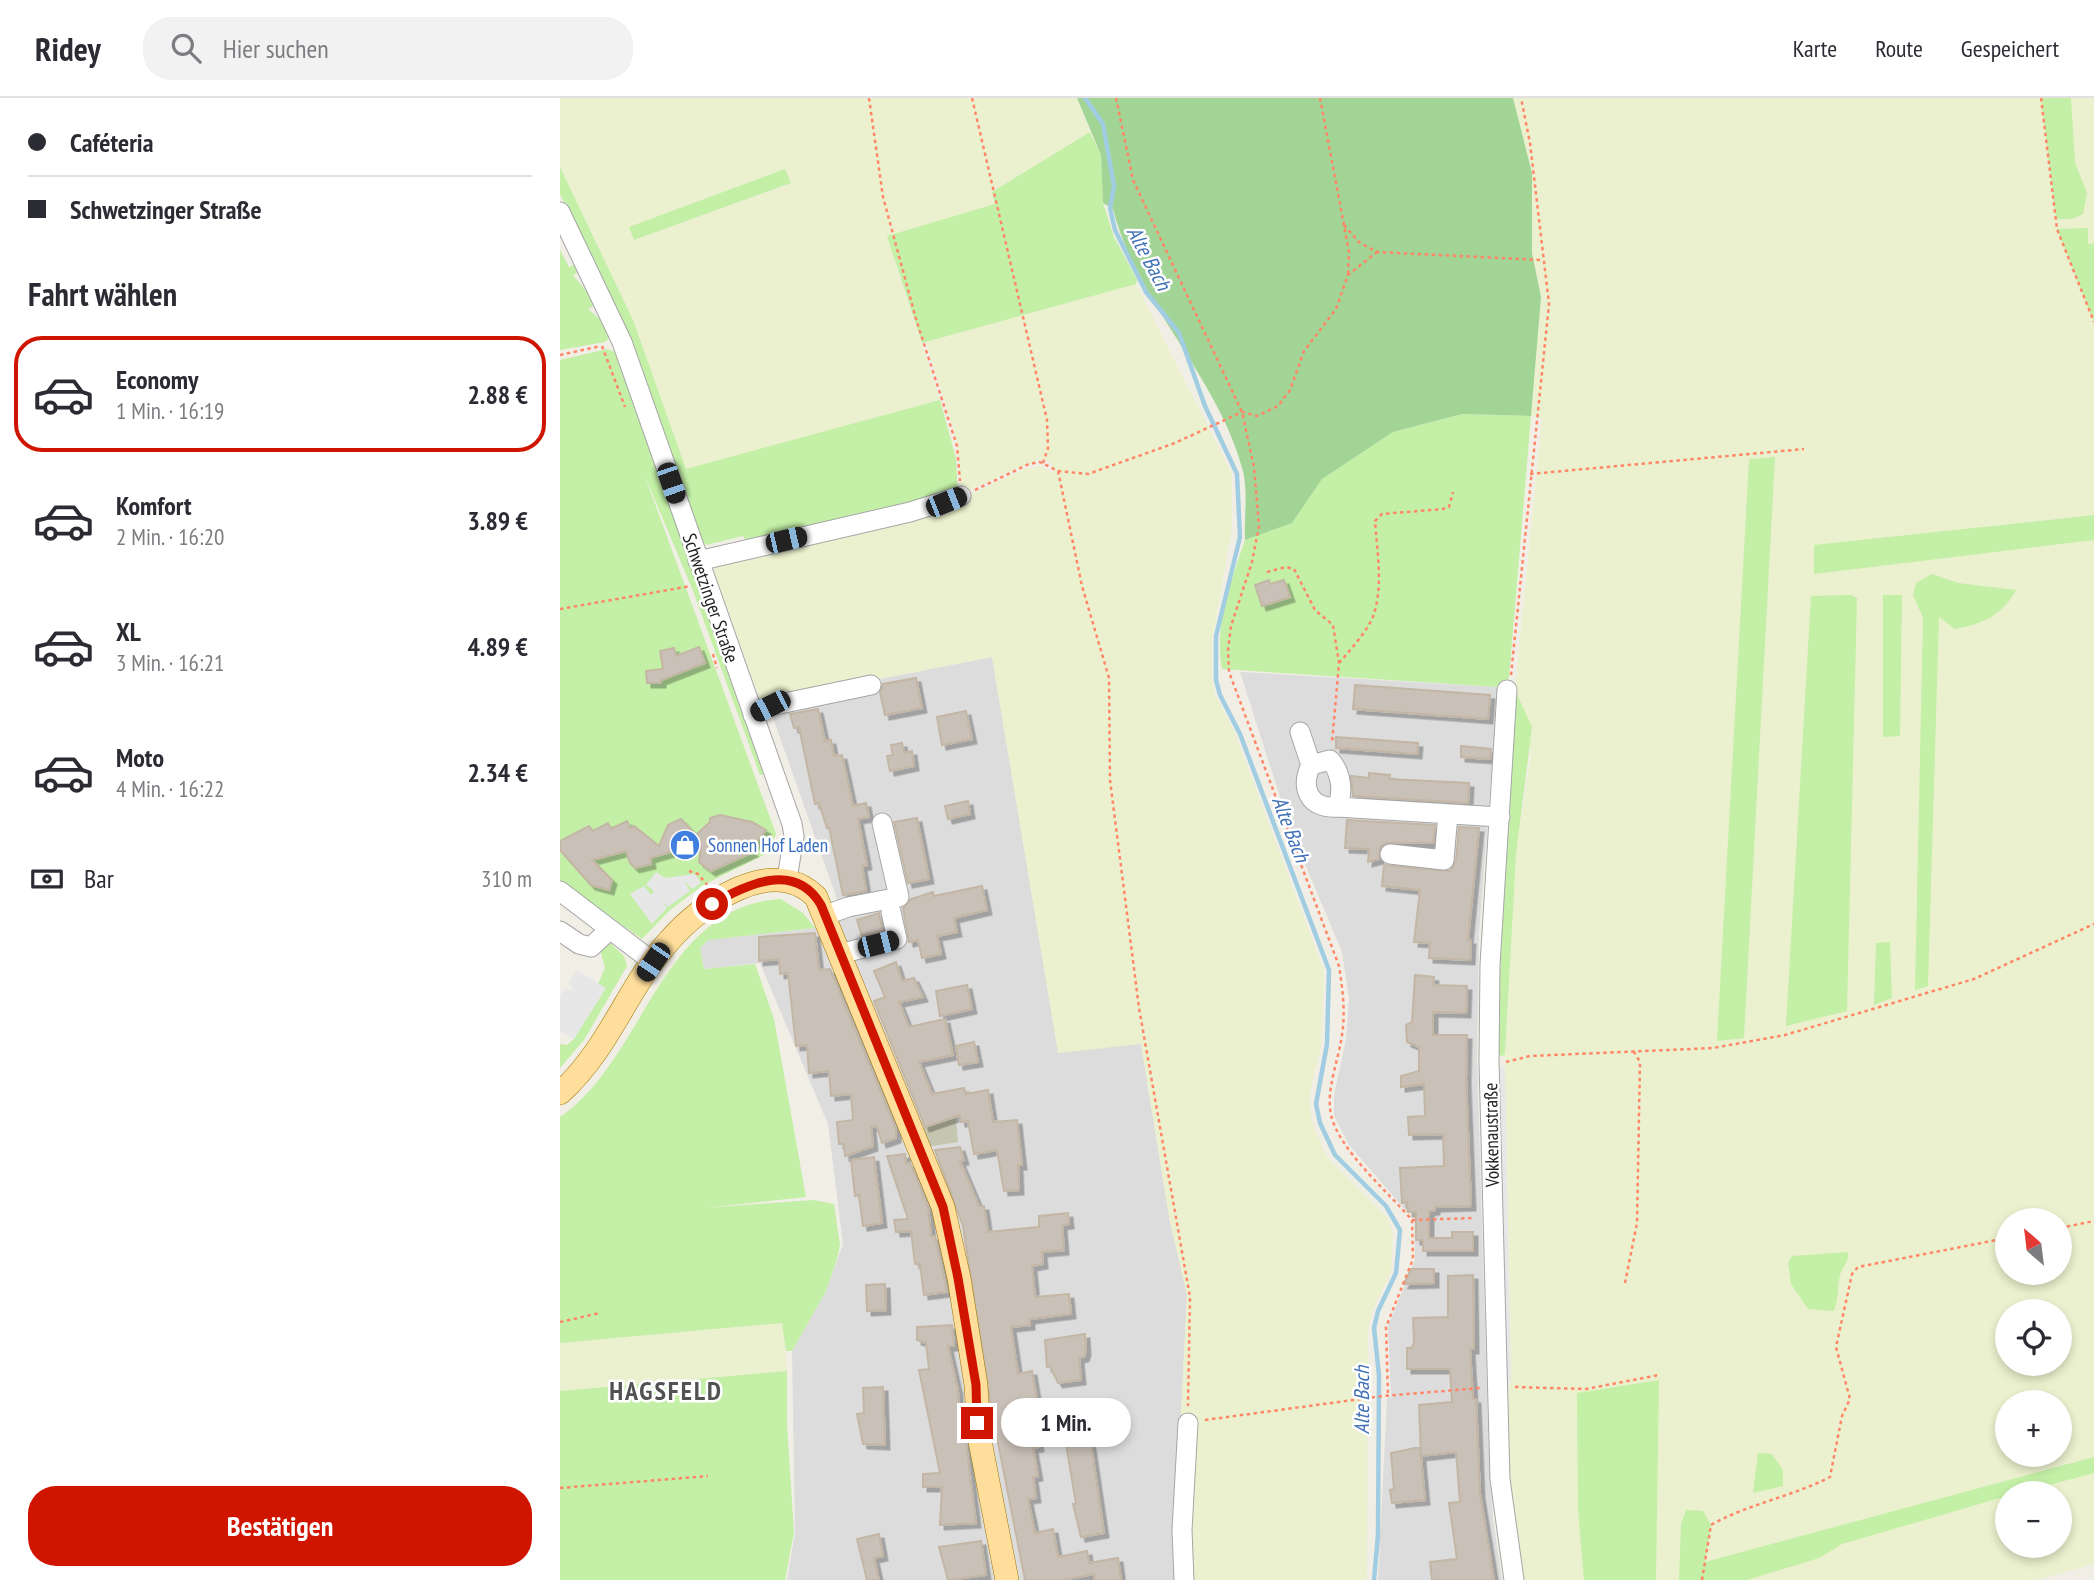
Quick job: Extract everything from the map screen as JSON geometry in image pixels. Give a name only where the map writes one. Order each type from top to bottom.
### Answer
[{"type":"main road","points":[[560,1093],[590,1063],[604,1044],[653,962],[682,927],[712,904],[752,884],[787,880],[810,890],[826,915],[935,1187],[950,1234],[976,1385],[982,1459],[1004,1580]]},
{"type":"street","name":"Schwetzinger Straße","points":[[560,212],[622,342],[794,831],[787,880]]},
{"type":"street","points":[[698,561],[910,512],[961,496]]},
{"type":"street","points":[[753,715],[770,706],[871,685]]},
{"type":"street","name":"Vokkenaustraße","points":[[1507,690],[1490,965],[1489,1062],[1500,1479],[1514,1580]]},
{"type":"street","points":[[1300,732],[1311,765],[1306,775],[1307,796],[1315,804],[1500,817]]},
{"type":"street","points":[[1311,765],[1330,760],[1340,776],[1340,800],[1337,807]]},
{"type":"street","points":[[1390,854],[1444,860],[1448,814]]},
{"type":"street","points":[[826,915],[848,906],[899,897],[882,823]]},
{"type":"street","points":[[561,894],[653,962]]},
{"type":"street","points":[[840,954],[897,939],[891,912]]},
{"type":"street","points":[[560,931],[579,944],[591,947],[609,930]]},
{"type":"street","points":[[1184,1580],[1182,1530],[1188,1423]]},
{"type":"path","points":[[869,98],[883,197],[916,319],[957,446],[961,496],[1029,464],[1044,463],[1058,471],[1088,474],[1205,430],[1242,412],[1257,416],[1278,406],[1290,390],[1304,351],[1336,309],[1348,275],[1349,252],[1320,98]]},
{"type":"path","points":[[972,98],[1047,420],[1048,448],[1044,463]]},
{"type":"path","points":[[1116,98],[1133,180],[1242,412],[1258,488],[1259,526],[1252,562],[1231,626],[1228,650],[1230,672],[1339,967],[1344,997],[1342,1038],[1329,1100],[1334,1124],[1347,1146],[1412,1220],[1413,1259],[1386,1327],[1385,1396]]},
{"type":"path","points":[[1507,690],[1511,680],[1549,304],[1530,143],[1521,98]]},
{"type":"path","points":[[2041,98],[2057,229],[2094,321]]},
{"type":"path","points":[[1344,225],[1359,242],[1377,252],[1542,260]]},
{"type":"path","points":[[1348,275],[1377,252]]},
{"type":"path","points":[[560,355],[622,342]]},
{"type":"path","points":[[602,346],[614,374]]},
{"type":"path","points":[[1530,474],[1804,449]]},
{"type":"path","points":[[1058,471],[1082,586],[1109,678],[1110,780],[1139,1008],[1190,1297],[1188,1423],[1385,1396],[1496,1386],[1586,1389],[1659,1376]]},
{"type":"path","points":[[1339,663],[1358,640],[1375,609],[1378,575],[1375,520],[1382,514],[1449,507],[1453,492]]},
{"type":"path","points":[[1267,572],[1286,567],[1294,569],[1315,610],[1333,625],[1339,663],[1330,760]]},
{"type":"path","points":[[560,609],[706,584]]},
{"type":"path","points":[[690,871],[705,881]]},
{"type":"path","points":[[1489,1062],[1509,1062],[1530,1056],[1713,1048],[1785,1035],[1850,1018],[1974,979],[2094,924]]},
{"type":"path","points":[[1625,1283],[1637,1223],[1640,1062],[1634,1051]]},
{"type":"path","points":[[1412,1220],[1492,1217]]},
{"type":"path","points":[[2072,1226],[2094,1221]]},
{"type":"path","points":[[1702,1580],[1711,1525],[1734,1512],[1783,1498],[1830,1477],[1842,1416],[1850,1399],[1836,1347],[1852,1274],[1858,1268],[1995,1240]]},
{"type":"path","points":[[560,1322],[600,1312]]},
{"type":"path","points":[[560,1489],[708,1476]]},
{"type":"shaded area","points":[[560,98],[1077,98],[1090,132],[992,192],[995,204],[895,263],[940,400],[686,470],[633,320],[560,167]],"holes":[[[785,169],[790,184],[634,240],[630,227]]]},
{"type":"shaded area","points":[[1513,98],[2094,98],[2094,243],[2088,245],[2094,260],[2094,515],[1979,527],[1977,554],[2094,540],[2094,1564],[2036,1580],[1521,1580],[1507,1442],[1507,1395],[1511,1382],[1505,1067],[1516,855],[1531,755],[1515,690],[1542,419],[1531,416],[1541,297],[1532,253],[1532,173]],"holes":[[[1775,457],[1744,1037],[1718,1041],[1749,459]]]},
{"type":"shaded area","points":[[1136,284],[1232,474],[1232,528],[1212,641],[1212,678],[1215,695],[1234,731],[1324,971],[1321,1046],[1309,1097],[1312,1122],[1326,1156],[1388,1218],[1393,1234],[1391,1273],[1374,1306],[1368,1327],[1367,1580],[1178,1580],[1176,1518],[1187,1294],[1170,1222],[1141,1044],[1058,1053],[992,657],[761,702],[714,572],[719,561],[951,503],[1025,469],[1040,466],[1054,473],[1050,462],[1040,459],[962,493],[957,442],[926,342]]},
{"type":"shaded area","points":[[992,657],[1039,936],[1123,1044],[1141,1044],[1170,1222],[1187,1294],[1176,1518],[1178,1580],[787,1580],[795,1533],[792,1351],[826,1291],[843,1244],[828,1124],[760,963],[704,969],[700,948],[708,940],[815,928],[844,919],[767,701]]},
{"type":"shaded area","points":[[1240,672],[1498,687],[1479,933],[1477,1058],[1489,1460],[1493,1519],[1502,1580],[1378,1580],[1387,1398],[1391,1397],[1388,1326],[1415,1260],[1414,1213],[1408,1213],[1349,1145],[1334,1116],[1334,1095],[1346,1039],[1349,998],[1342,952],[1290,828]]},
{"type":"shaded area","points":[[656,872],[665,878],[695,874],[701,883],[692,889],[684,881],[690,891],[668,907],[661,899],[667,908],[652,924],[630,894],[644,886],[651,895],[654,891],[646,885]]},
{"type":"shaded area","points":[[577,970],[606,988],[574,1039],[560,1031],[560,996],[565,988],[571,991],[573,987],[568,983]]},
{"type":"shaded area","points":[[1505,1067],[1511,1382],[1503,1382],[1495,1072]]},
{"type":"shaded area","points":[[956,1118],[958,1142],[926,1147],[918,1130]]},
{"type":"shaded area","points":[[783,1323],[787,1371],[560,1391],[560,1343]]},
{"type":"green space","points":[[1077,98],[1513,98],[1532,173],[1532,253],[1541,297],[1531,416],[1462,414],[1393,432],[1322,479],[1292,523],[1245,540],[1246,497],[1243,471],[1231,436],[1216,403],[1140,277],[1124,244],[1113,209],[1103,203],[1101,155]]},
{"type":"green space","points":[[2041,98],[2071,98],[2075,163],[2087,193],[2083,214],[2072,219],[2056,219]]},
{"type":"green space","points":[[1090,132],[1101,155],[1103,203],[1114,237],[1137,280],[1136,284],[922,343],[887,236],[995,204],[992,192]]},
{"type":"green space","points":[[560,167],[633,320],[686,469],[940,400],[956,458],[958,494],[748,545],[743,536],[706,545],[701,538],[621,318],[560,194]]},
{"type":"green space","points":[[785,169],[791,183],[634,240],[629,227]]},
{"type":"green space","points":[[2088,228],[2088,244],[2094,243],[2094,322],[2057,229]]},
{"type":"green space","points":[[560,250],[569,267],[578,263],[582,270],[573,275],[597,304],[588,309],[606,324],[610,337],[605,342],[560,350]]},
{"type":"green space","points":[[607,349],[618,353],[740,708],[766,774],[760,775],[693,591],[643,471],[776,834],[768,853],[703,885],[670,910],[642,939],[560,881],[560,360]]},
{"type":"green space","points":[[1462,414],[1531,416],[1509,678],[1498,687],[1222,669],[1222,620],[1229,588],[1245,540],[1292,523],[1322,479],[1393,432]]},
{"type":"green space","points":[[1775,457],[1744,1038],[1717,1041],[1749,459]]},
{"type":"green space","points":[[2094,515],[2094,540],[1814,574],[1814,545]]},
{"type":"green space","points":[[1932,574],[1958,583],[2016,590],[1998,612],[1974,624],[1955,629],[1939,617],[1928,986],[1915,990],[1923,618],[1913,595],[1916,583]]},
{"type":"green space","points":[[1851,595],[1857,598],[1847,1011],[1786,1026],[1811,596]]},
{"type":"green space","points":[[1883,595],[1902,595],[1900,736],[1883,737]]},
{"type":"green space","points":[[1515,690],[1532,727],[1516,855],[1505,1055],[1501,1056],[1496,1052]]},
{"type":"green space","points":[[781,899],[803,913],[815,928],[708,940],[700,948],[704,969],[755,964],[774,1019],[806,1197],[703,1208],[813,1200],[834,1204],[840,1245],[826,1291],[792,1351],[786,1351],[782,1323],[560,1343],[560,1117],[589,1091],[614,1059],[657,989],[681,956],[708,928],[741,908]]},
{"type":"green space","points":[[608,941],[624,956],[627,966],[584,1040],[560,1068],[560,1044],[567,1045],[574,1039],[605,968],[600,950]]},
{"type":"green space","points":[[1890,942],[1892,998],[1874,1005],[1876,943]]},
{"type":"green space","points":[[1848,1252],[1840,1275],[1834,1311],[1808,1309],[1791,1284],[1788,1263],[1792,1256]]},
{"type":"green space","points":[[787,1371],[787,1424],[794,1533],[785,1580],[560,1580],[560,1391]]},
{"type":"green space","points":[[1659,1380],[1656,1580],[1584,1580],[1578,1510],[1577,1393]]},
{"type":"green space","points":[[1758,1453],[1772,1454],[1783,1470],[1783,1486],[1753,1493]]},
{"type":"green space","points":[[2094,1457],[2094,1473],[2064,1481],[2005,1481],[2057,1467],[2072,1467],[2072,1463]]},
{"type":"green space","points":[[1995,1484],[1995,1499],[1842,1544],[1819,1558],[1747,1580],[1679,1580],[1681,1524],[1686,1510],[1703,1511],[1711,1525],[1705,1562]]},
{"type":"building","points":[[1269,580],[1270,584],[1284,580],[1290,597],[1262,606],[1255,585]]},
{"type":"building","points":[[699,647],[705,663],[661,680],[661,683],[647,683],[646,671],[663,669],[660,651],[674,648],[676,656]]},
{"type":"building","points":[[916,678],[922,708],[885,715],[880,692],[883,684]]},
{"type":"building","points":[[1355,685],[1490,695],[1488,719],[1353,709]]},
{"type":"building","points":[[818,709],[825,741],[831,740],[834,756],[842,755],[853,806],[866,803],[869,817],[858,819],[867,865],[862,866],[866,891],[843,895],[829,827],[827,828],[819,803],[815,804],[799,727],[794,728],[790,714]]},
{"type":"building","points":[[966,711],[972,739],[942,745],[937,717]]},
{"type":"building","points":[[1336,737],[1418,743],[1417,754],[1336,748]]},
{"type":"building","points":[[902,743],[904,753],[912,751],[914,766],[890,771],[887,756],[893,755],[891,745]]},
{"type":"building","points":[[1461,746],[1491,749],[1490,759],[1461,757]]},
{"type":"building","points":[[1369,773],[1390,775],[1389,779],[1469,783],[1468,803],[1353,796],[1351,776],[1369,778]]},
{"type":"building","points":[[968,801],[970,814],[948,819],[945,806]]},
{"type":"building","points":[[720,815],[752,822],[766,830],[750,850],[753,852],[711,871],[699,862],[701,847],[681,849],[650,858],[651,864],[635,868],[626,851],[592,860],[612,880],[609,890],[591,885],[560,850],[560,841],[589,826],[593,831],[608,823],[611,829],[627,821],[630,828],[634,826],[659,846],[668,825],[681,819],[696,835],[710,822],[710,818]]},
{"type":"building","points":[[917,818],[929,879],[908,883],[894,822]]},
{"type":"building","points":[[1347,820],[1435,825],[1433,843],[1386,843],[1380,847],[1379,859],[1368,862],[1369,849],[1345,848]]},
{"type":"building","points":[[1459,827],[1479,828],[1468,940],[1471,940],[1470,960],[1429,958],[1430,943],[1414,942],[1420,890],[1382,886],[1384,865],[1450,871],[1456,861]]},
{"type":"building","points":[[982,886],[987,910],[954,918],[957,932],[937,936],[941,954],[922,958],[918,940],[909,942],[903,908],[911,899],[933,892],[934,896]]},
{"type":"building","points":[[879,913],[882,930],[862,936],[857,920]]},
{"type":"building","points":[[815,933],[819,970],[830,969],[896,1129],[896,1138],[882,1143],[877,1126],[871,1127],[873,1146],[845,1156],[844,1144],[839,1144],[837,1122],[853,1120],[851,1094],[831,1096],[829,1071],[809,1073],[807,1045],[796,1046],[788,973],[780,974],[779,959],[759,961],[759,937]]},
{"type":"building","points":[[896,962],[902,981],[914,978],[923,997],[899,1002],[909,1027],[945,1019],[953,1055],[919,1062],[932,1094],[964,1088],[966,1094],[988,1090],[993,1122],[1017,1120],[1022,1165],[1018,1165],[1019,1190],[1004,1191],[997,1150],[974,1154],[968,1121],[961,1122],[960,1115],[925,1127],[874,1001],[885,997],[874,971]]},
{"type":"building","points":[[1415,975],[1434,977],[1433,985],[1467,986],[1466,1013],[1433,1012],[1433,1035],[1467,1035],[1471,1206],[1435,1207],[1435,1210],[1429,1211],[1429,1238],[1452,1238],[1452,1232],[1473,1232],[1473,1251],[1423,1251],[1423,1240],[1416,1240],[1416,1212],[1408,1212],[1407,1202],[1402,1203],[1400,1168],[1444,1166],[1443,1134],[1409,1135],[1408,1117],[1425,1116],[1424,1084],[1401,1087],[1401,1076],[1419,1071],[1419,1047],[1407,1042],[1406,1025],[1412,1022]]},
{"type":"building","points":[[967,985],[972,1009],[940,1016],[936,991]]},
{"type":"building","points":[[974,1042],[978,1062],[959,1065],[956,1046]]},
{"type":"building","points":[[960,1147],[964,1160],[960,1161],[979,1206],[984,1206],[988,1232],[1039,1227],[1039,1216],[1068,1213],[1069,1224],[1062,1225],[1064,1250],[1042,1252],[1043,1264],[1032,1266],[1035,1297],[1069,1294],[1071,1314],[1030,1319],[1030,1325],[1011,1327],[1018,1374],[1032,1371],[1041,1424],[1035,1425],[1039,1447],[1033,1448],[1038,1476],[1033,1477],[1036,1498],[1028,1499],[1035,1533],[1053,1529],[1058,1557],[1087,1551],[1089,1563],[1118,1558],[1121,1580],[1095,1580],[1094,1574],[1063,1580],[1025,1580],[991,1407],[963,1226],[935,1150]]},
{"type":"building","points":[[905,1154],[906,1164],[910,1163],[928,1207],[931,1236],[935,1236],[947,1292],[924,1295],[920,1264],[915,1264],[911,1231],[896,1232],[894,1220],[908,1219],[887,1156]]},
{"type":"building","points":[[874,1157],[882,1223],[863,1226],[859,1195],[855,1196],[851,1160]]},
{"type":"building","points":[[1411,1269],[1434,1269],[1434,1283],[1404,1284]]},
{"type":"building","points":[[1473,1275],[1474,1349],[1470,1349],[1473,1399],[1476,1399],[1480,1494],[1494,1580],[1432,1580],[1430,1562],[1457,1559],[1449,1503],[1460,1502],[1456,1452],[1421,1456],[1419,1405],[1452,1402],[1450,1369],[1407,1369],[1407,1348],[1412,1348],[1414,1342],[1413,1318],[1448,1317],[1448,1276]]},
{"type":"building","points":[[885,1284],[886,1310],[867,1311],[866,1285]]},
{"type":"building","points":[[952,1325],[954,1346],[948,1346],[958,1391],[959,1420],[963,1419],[976,1523],[940,1525],[942,1487],[923,1487],[923,1474],[940,1473],[919,1370],[929,1369],[926,1343],[917,1340],[917,1327]]},
{"type":"building","points":[[1085,1334],[1086,1351],[1084,1357],[1079,1358],[1081,1380],[1058,1383],[1050,1366],[1047,1367],[1045,1340]]},
{"type":"building","points":[[883,1387],[885,1445],[863,1444],[857,1414],[864,1413],[863,1388]]},
{"type":"building","points":[[1088,1424],[1104,1533],[1081,1537],[1073,1504],[1076,1504],[1063,1426]]},
{"type":"building","points":[[1420,1447],[1425,1500],[1392,1503],[1390,1490],[1394,1489],[1391,1453]]},
{"type":"building","points":[[879,1534],[883,1556],[874,1558],[879,1580],[867,1580],[857,1539]]},
{"type":"building","points":[[981,1541],[986,1575],[948,1580],[939,1547]]},
{"type":"waterway","name":"Alte Bach","points":[[1085,98],[1103,124],[1114,186],[1110,208],[1115,230],[1146,292],[1179,333],[1205,406],[1237,474],[1240,537],[1216,636],[1216,680],[1220,695],[1240,734],[1329,970],[1327,1044],[1316,1104],[1320,1123],[1335,1155],[1386,1206],[1400,1230],[1396,1273],[1378,1311],[1374,1328],[1379,1375],[1378,1535],[1374,1580]]},
{"type":"place","name":"Sonnen Hof Laden","points":[[685,845]]},
{"type":"district","name":"HAGSFELD","points":[[666,1390]]},
{"type":"route","points":[[712,904],[738,890],[775,879],[804,886],[821,905],[943,1207],[976,1385],[977,1423]]}]
